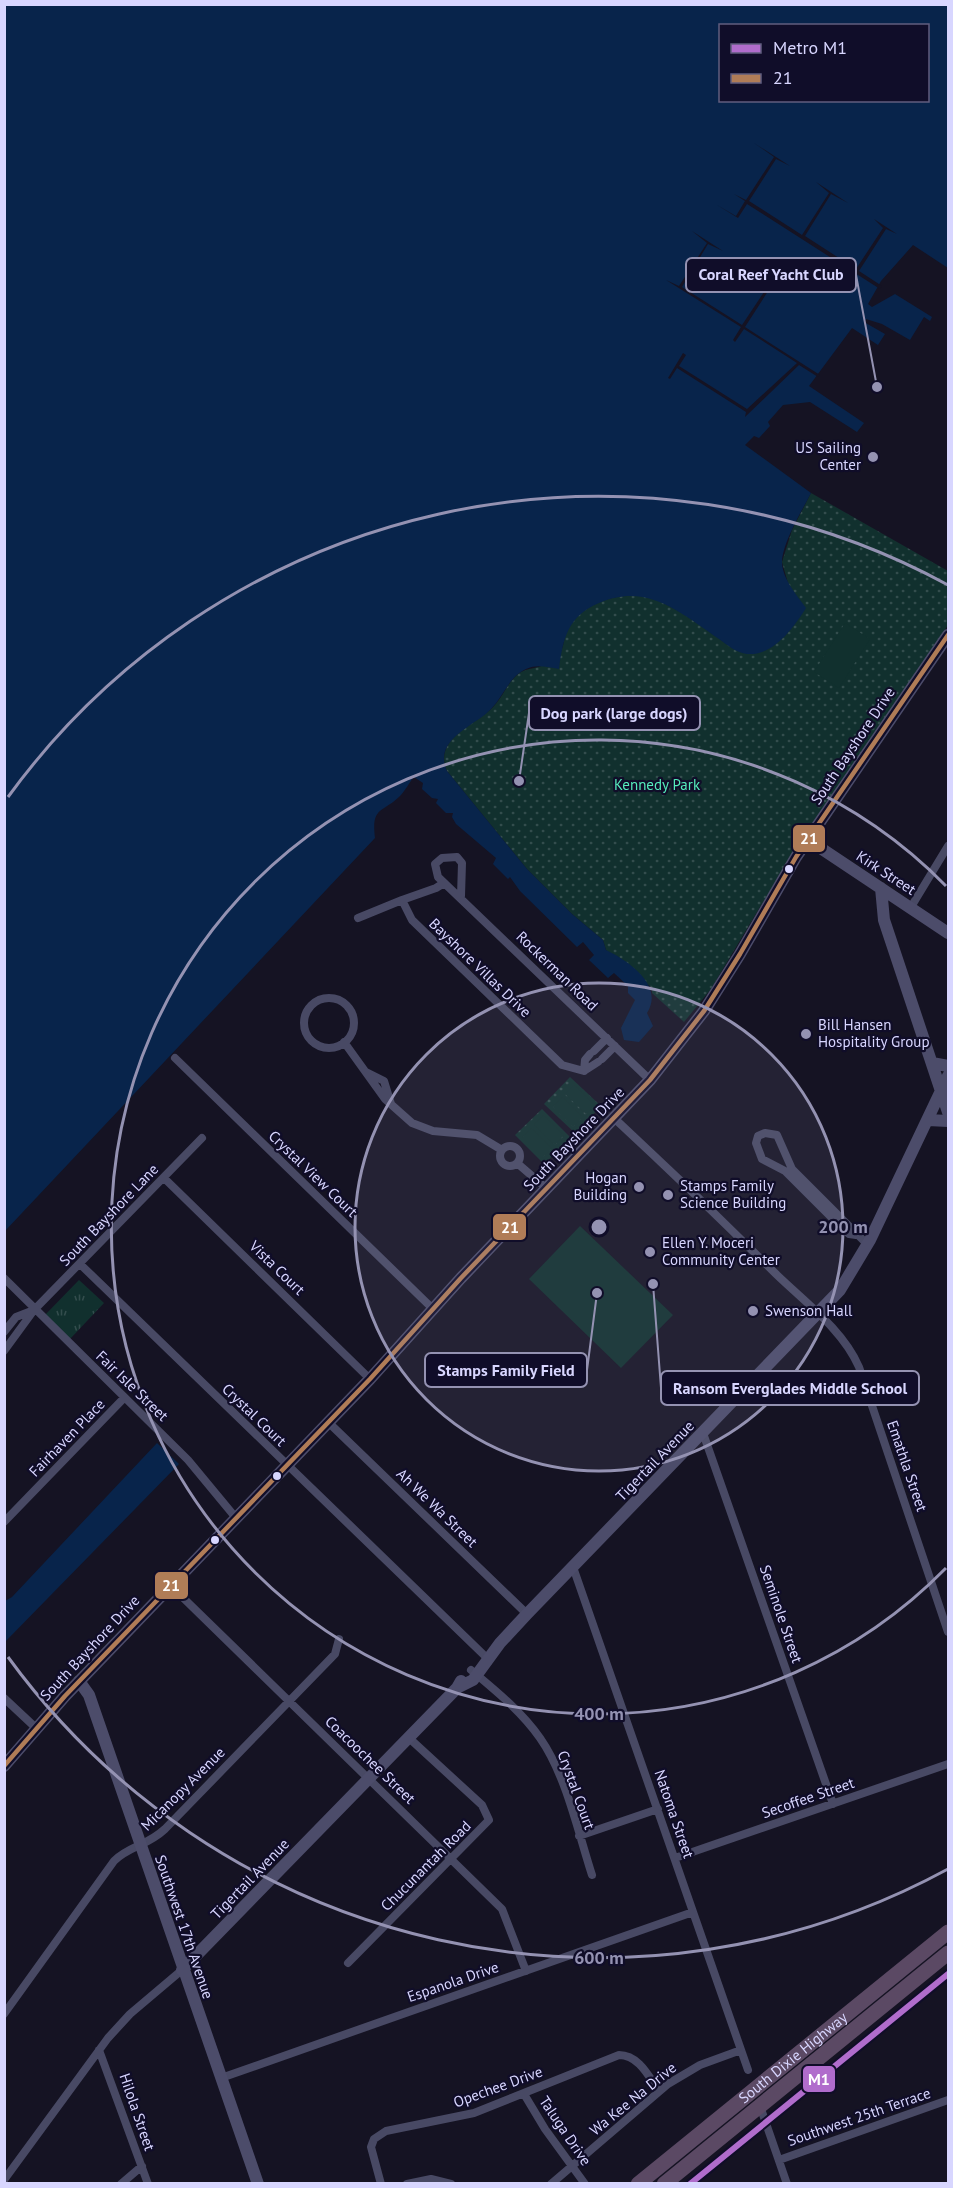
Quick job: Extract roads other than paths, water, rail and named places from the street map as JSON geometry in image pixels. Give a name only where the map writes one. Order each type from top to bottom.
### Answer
[{"type":"highway","name":"South Dixie Highway","points":[[638,2184],[948,1932]]},
{"type":"highway","name":"South Dixie Highway","points":[[664,2184],[948,1953]]},
{"type":"highway","points":[[760,2106],[758,2098],[762,2083]]},
{"type":"main road","name":"South Bayshore Drive","points":[[4,1766],[36,1728],[170,1585],[370,1379],[433,1309],[650,1080],[698,1020],[807,839],[948,635]]},
{"type":"main road","name":"Kirk Street","points":[[807,839],[948,933]]},
{"type":"main road","points":[[881,888],[884,920],[948,1112]]},
{"type":"main road","points":[[932,1063],[948,1066]]},
{"type":"main road","name":"Tigertail Avenue","points":[[182,1970],[457,1688],[469,1683],[485,1657],[818,1315],[848,1280],[868,1245],[948,1076]]},
{"type":"main road","points":[[928,1120],[948,1121]]},
{"type":"main road","name":"Southwest 17th Avenue","points":[[80,1681],[88,1695],[258,2184]]},
{"type":"street","points":[[911,907],[948,846]]},
{"type":"street","points":[[358,918],[444,883],[436,874],[435,864],[442,858],[456,857],[463,867],[461,896]]},
{"type":"street","name":"Rockerman Road","points":[[444,883],[461,896],[650,1080]]},
{"type":"street","name":"Bayshore Villas Drive","points":[[402,900],[409,916],[416,924],[536,1042],[565,1067],[584,1071]]},
{"type":"street","points":[[334,998],[349,1008],[354,1025],[351,1035],[344,1042],[325,1047],[309,1037],[305,1018],[316,1002],[334,998]]},
{"type":"street","points":[[584,1071],[585,1060],[607,1038]]},
{"type":"street","points":[[344,1042],[391,1104],[423,1129],[477,1135],[502,1149],[510,1146],[518,1150],[517,1163]]},
{"type":"street","points":[[584,1071],[615,1046]]},
{"type":"street","name":"Crystal View Court","points":[[175,1058],[433,1309]]},
{"type":"street","name":"Emathla Street","points":[[615,1119],[672,1171],[847,1346],[859,1367],[948,1632]]},
{"type":"street","points":[[856,1235],[849,1234],[840,1226],[784,1171],[762,1159],[756,1143],[758,1136],[770,1133],[779,1138],[789,1165],[868,1245]]},
{"type":"street","name":"South Bayshore Lane","points":[[4,1351],[34,1310],[202,1138]]},
{"type":"street","points":[[502,1149],[500,1155],[504,1163],[509,1166],[517,1163]]},
{"type":"street","points":[[517,1163],[548,1189]]},
{"type":"street","name":"Vista Court","points":[[164,1178],[370,1379]]},
{"type":"street","name":"Crystal Court","points":[[80,1264],[485,1657]]},
{"type":"street","name":"Fair Isle Street","points":[[4,1278],[193,1466],[216,1497],[236,1518]]},
{"type":"street","name":"South Bayshore Lane","points":[[4,1332],[16,1317],[34,1310]]},
{"type":"street","name":"Fairhaven Place","points":[[4,1522],[124,1398]]},
{"type":"street","name":"Ah We Wa Street","points":[[328,1422],[527,1614]]},
{"type":"street","name":"Seminole Street","points":[[703,1433],[833,1804]]},
{"type":"street","name":"Natoma Street","points":[[573,1567],[748,2070]]},
{"type":"street","name":"Coacoochee Street","points":[[170,1585],[502,1909],[526,1971]]},
{"type":"street","name":"Micanopy Avenue","points":[[4,2014],[111,1865],[121,1855],[152,1841],[165,1829],[335,1654],[339,1638]]},
{"type":"street","name":"Crystal Court","points":[[474,1672],[525,1720],[544,1744],[558,1773],[592,1875]]},
{"type":"street","points":[[4,1698],[36,1728]]},
{"type":"street","name":"Chucunantah Road","points":[[348,1962],[486,1825],[489,1814],[409,1738]]},
{"type":"street","name":"Secoffee Street","points":[[675,1858],[948,1764]]},
{"type":"street","points":[[579,1836],[658,1809]]},
{"type":"street","name":"Espanola Drive","points":[[221,2078],[693,1912]]},
{"type":"street","name":"Tigertail Avenue","points":[[4,2180],[99,2050],[130,2014],[182,1970]]},
{"type":"street","name":"Hilola Street","points":[[99,2050],[148,2184]]},
{"type":"street","name":"Wa Kee Na Drive","points":[[551,2184],[659,2091],[691,2070],[741,2050]]},
{"type":"street","name":"Opechee Drive","points":[[381,2184],[371,2147],[374,2139],[381,2133],[396,2128],[468,2115],[614,2056],[623,2055],[638,2062],[659,2091]]},
{"type":"street","name":"Taluga Drive","points":[[524,2094],[585,2184]]},
{"type":"street","name":"Southwest 25th Terrace","points":[[779,2160],[948,2100]]},
{"type":"street","points":[[760,2106],[787,2184]]},
{"type":"street","points":[[121,2184],[142,2166]]},
{"type":"street","points":[[407,2184],[431,2179],[451,2184]]},
{"type":"water","points":[[5,5],[948,5],[948,268],[913,245],[881,281],[868,304],[872,307],[895,294],[932,317],[930,321],[924,317],[910,340],[882,324],[866,319],[864,322],[885,334],[878,345],[852,328],[809,386],[864,423],[857,432],[810,402],[783,405],[768,422],[770,426],[759,438],[754,436],[745,445],[811,493],[785,546],[782,563],[788,581],[806,608],[801,616],[774,645],[757,653],[747,654],[732,648],[691,619],[663,603],[633,596],[617,597],[599,603],[580,614],[569,629],[559,669],[542,666],[520,672],[492,708],[458,734],[445,750],[444,760],[447,771],[527,869],[572,914],[603,940],[606,950],[624,960],[641,975],[651,993],[651,1003],[647,1013],[653,1026],[639,1042],[624,1040],[621,1028],[635,1000],[628,993],[628,986],[614,973],[608,978],[589,960],[594,955],[583,942],[577,947],[520,891],[510,877],[508,879],[493,864],[496,858],[456,824],[452,817],[453,813],[446,813],[436,803],[438,799],[432,798],[422,789],[423,783],[414,777],[400,796],[380,811],[375,820],[375,838],[5,1231]]},
{"type":"water","points":[[157,1443],[179,1464],[5,1642],[5,1601],[12,1597]]},
{"type":"metro line","name":"M1","points":[[690,2184],[948,1974]]},
{"type":"place","name":"Coral Reef Yacht Club","points":[[877,387]]},
{"type":"place","name":"US Sailing Center","points":[[873,457]]},
{"type":"place","name":"Dog park (large dogs)","points":[[519,781]]},
{"type":"place","name":"Bill Hansen Hospitality Group","points":[[806,1034]]},
{"type":"place","name":"Hogan Building","points":[[639,1187]]},
{"type":"place","name":"Stamps Family Science Building","points":[[668,1195]]},
{"type":"place","name":"Ellen Y. Moceri Community Center","points":[[650,1252]]},
{"type":"place","name":"Ransom Everglades Middle School","points":[[653,1284]]},
{"type":"place","name":"Stamps Family Field","points":[[597,1293]]},
{"type":"place","name":"Swenson Hall","points":[[753,1311]]},
{"type":"park label","name":"Kennedy Park","points":[[657,785]]}]
